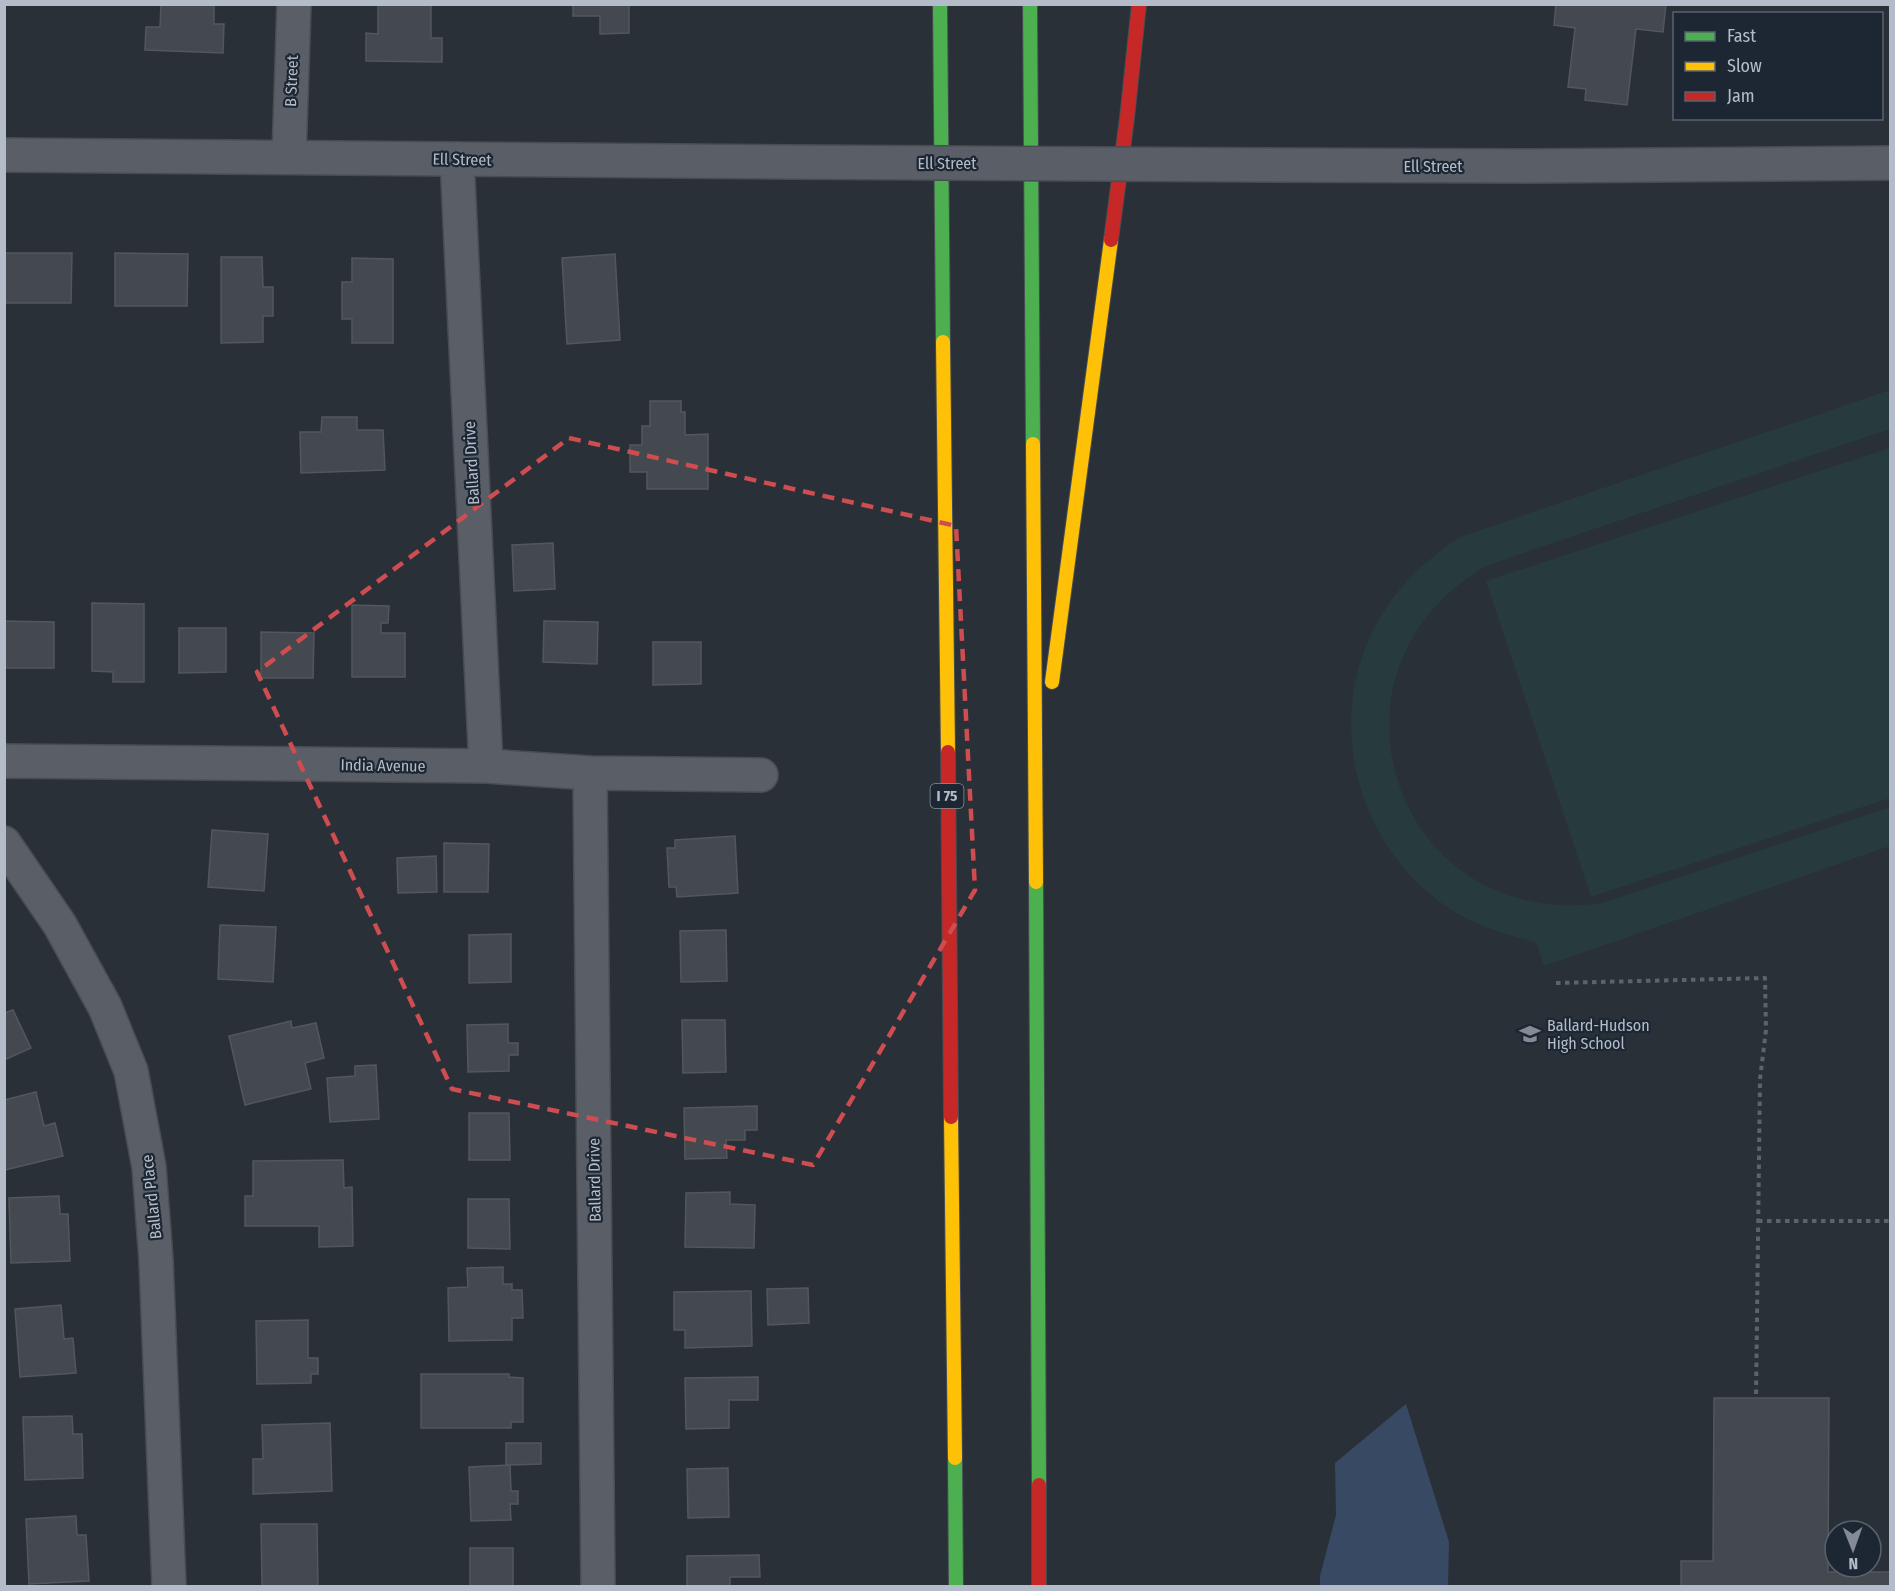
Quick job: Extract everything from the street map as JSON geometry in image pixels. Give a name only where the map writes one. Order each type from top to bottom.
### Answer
[{"type":"highway","name":"I 75","points":[[940,4],[956,1587]]},
{"type":"highway","points":[[1030,4],[1039,1587]]},
{"type":"highway","points":[[1036,803],[1127,118],[1139,4]]},
{"type":"street","name":"B Street","points":[[289,157],[294,4]]},
{"type":"street","name":"Ell Street","points":[[4,154],[1272,165],[1529,166],[1890,163]]},
{"type":"street","name":"Ballard Drive","points":[[457,159],[486,766]]},
{"type":"street","name":"India Avenue","points":[[4,761],[486,766],[590,773],[761,775]]},
{"type":"street","name":"Ballard Drive","points":[[590,773],[598,1587]]},
{"type":"street","name":"Ballard Place","points":[[4,843],[60,925],[105,1007],[131,1071],[149,1167],[155,1237],[169,1587]]},
{"type":"path","points":[[1557,983],[1765,978],[1766,1030],[1760,1079],[1755,1398]]},
{"type":"path","points":[[1758,1221],[1890,1221]]},
{"type":"highlighted area","points":[[569,438],[956,526],[975,890],[813,1165],[452,1089],[257,672]]},
{"type":"green space","points":[[1890,390],[1890,429],[1488,565],[1432,611],[1400,666],[1389,726],[1399,784],[1427,837],[1472,877],[1531,901],[1603,903],[1890,807],[1890,846],[1544,966],[1536,942],[1501,933],[1468,919],[1447,907],[1413,878],[1386,844],[1366,805],[1355,764],[1351,721],[1356,678],[1370,637],[1393,598],[1408,580],[1460,537]]},
{"type":"green space","points":[[1890,448],[1890,798],[1591,897],[1486,581]]},
{"type":"water","points":[[1406,1404],[1449,1542],[1448,1586],[1320,1586],[1320,1576],[1336,1515],[1335,1463]]},
{"type":"building","points":[[161,4],[214,4],[214,24],[224,24],[223,53],[145,50],[146,27],[160,27]]},
{"type":"building","points":[[378,4],[431,4],[431,38],[442,38],[442,62],[366,61],[366,33],[378,34]]},
{"type":"building","points":[[573,4],[629,4],[629,33],[600,34],[600,16],[573,16]]},
{"type":"building","points":[[1556,4],[1666,4],[1663,32],[1636,29],[1627,105],[1585,100],[1586,89],[1568,87],[1575,28],[1554,25]]},
{"type":"building","points":[[4,253],[72,253],[71,303],[4,303]]},
{"type":"building","points":[[115,253],[188,254],[187,306],[115,306]]},
{"type":"building","points":[[615,254],[620,340],[567,344],[562,258]]},
{"type":"building","points":[[221,257],[262,257],[263,287],[273,287],[273,316],[263,316],[263,342],[221,343]]},
{"type":"building","points":[[352,258],[393,259],[393,343],[352,343],[352,319],[342,319],[342,282],[352,282]]},
{"type":"building","points":[[650,401],[681,401],[681,412],[685,412],[685,435],[708,434],[708,489],[647,489],[647,472],[630,472],[630,445],[642,445],[642,426],[650,426]]},
{"type":"building","points":[[322,417],[357,417],[357,430],[383,430],[385,470],[301,473],[300,432],[321,432]]},
{"type":"building","points":[[553,543],[555,589],[514,591],[512,545]]},
{"type":"building","points":[[92,603],[144,604],[144,682],[113,682],[113,672],[92,671]]},
{"type":"building","points":[[352,605],[389,606],[388,623],[381,623],[381,633],[405,633],[405,677],[352,677]]},
{"type":"building","points":[[4,621],[54,622],[54,668],[4,668]]},
{"type":"building","points":[[544,621],[598,622],[597,664],[543,662]]},
{"type":"building","points":[[179,628],[226,628],[226,672],[179,673]]},
{"type":"building","points":[[261,632],[314,633],[313,678],[261,678]]},
{"type":"building","points":[[653,642],[701,642],[701,684],[653,685]]},
{"type":"building","points":[[212,830],[268,834],[264,891],[208,887]]},
{"type":"building","points":[[735,836],[738,893],[677,897],[676,887],[669,887],[667,848],[675,848],[675,840]]},
{"type":"building","points":[[444,843],[489,844],[488,892],[444,892]]},
{"type":"building","points":[[436,856],[437,892],[398,893],[397,858]]},
{"type":"building","points":[[220,925],[276,927],[273,982],[218,979]]},
{"type":"building","points":[[726,930],[727,981],[681,982],[680,931]]},
{"type":"building","points":[[511,934],[511,982],[469,983],[469,935]]},
{"type":"building","points":[[13,1010],[31,1048],[4,1060],[4,1013]]},
{"type":"building","points":[[682,1020],[725,1020],[726,1072],[683,1073]]},
{"type":"building","points":[[291,1021],[292,1028],[316,1023],[324,1058],[305,1063],[311,1089],[245,1105],[229,1036]]},
{"type":"building","points":[[508,1024],[508,1043],[518,1043],[518,1055],[509,1055],[509,1071],[468,1072],[467,1025]]},
{"type":"building","points":[[376,1065],[379,1119],[330,1122],[327,1078],[355,1076],[355,1066]]},
{"type":"building","points":[[36,1092],[44,1126],[55,1123],[63,1156],[5,1170],[4,1100]]},
{"type":"building","points":[[757,1106],[757,1130],[745,1130],[745,1140],[726,1140],[727,1158],[685,1159],[684,1108]]},
{"type":"building","points":[[469,1113],[509,1113],[510,1160],[469,1160]]},
{"type":"building","points":[[343,1160],[344,1188],[352,1187],[353,1246],[319,1247],[319,1226],[245,1226],[245,1196],[253,1196],[253,1161]]},
{"type":"building","points":[[730,1192],[730,1204],[755,1205],[754,1248],[685,1247],[686,1193]]},
{"type":"building","points":[[59,1196],[60,1214],[68,1214],[70,1261],[11,1263],[9,1198]]},
{"type":"building","points":[[468,1199],[509,1199],[510,1249],[468,1248]]},
{"type":"building","points":[[503,1267],[503,1284],[512,1284],[512,1290],[522,1290],[523,1318],[512,1318],[512,1340],[449,1341],[448,1288],[468,1287],[467,1268]]},
{"type":"building","points":[[808,1288],[809,1323],[768,1325],[767,1289]]},
{"type":"building","points":[[751,1291],[752,1346],[685,1348],[685,1330],[674,1330],[674,1292]]},
{"type":"building","points":[[61,1305],[64,1339],[73,1338],[76,1373],[20,1377],[15,1309]]},
{"type":"building","points":[[308,1320],[308,1358],[318,1358],[318,1374],[311,1374],[311,1383],[257,1384],[256,1321]]},
{"type":"building","points":[[421,1374],[509,1374],[509,1377],[523,1378],[523,1422],[511,1422],[511,1428],[421,1428]]},
{"type":"building","points":[[758,1377],[758,1400],[729,1400],[729,1428],[686,1429],[685,1378]]},
{"type":"building","points":[[1714,1398],[1829,1398],[1828,1519],[1823,1519],[1823,1579],[1883,1579],[1883,1572],[1890,1572],[1890,1586],[1681,1586],[1681,1561],[1713,1561]]},
{"type":"building","points":[[72,1416],[73,1434],[82,1434],[83,1478],[25,1480],[23,1417]]},
{"type":"building","points":[[330,1423],[332,1491],[253,1494],[253,1459],[263,1459],[262,1425]]},
{"type":"building","points":[[506,1443],[541,1443],[541,1464],[506,1465]]},
{"type":"building","points":[[510,1465],[511,1491],[518,1491],[518,1504],[510,1504],[511,1520],[471,1521],[469,1467]]},
{"type":"building","points":[[728,1468],[729,1517],[688,1518],[687,1469]]},
{"type":"building","points":[[76,1516],[77,1535],[86,1535],[89,1581],[29,1584],[26,1519]]},
{"type":"building","points":[[261,1524],[317,1524],[318,1586],[262,1586]]},
{"type":"building","points":[[470,1548],[513,1548],[513,1586],[470,1586]]},
{"type":"building","points":[[759,1555],[760,1577],[730,1577],[730,1586],[687,1586],[687,1556]]},
{"type":"traffic: fast","points":[[940,4],[943,342]]},
{"type":"traffic: fast","points":[[1030,4],[1033,444]]},
{"type":"traffic: fast","points":[[1036,882],[1039,1485]]},
{"type":"traffic: fast","points":[[955,1458],[956,1586]]},
{"type":"traffic: slow","points":[[1052,682],[1111,240]]},
{"type":"traffic: slow","points":[[943,342],[948,752]]},
{"type":"traffic: slow","points":[[1033,444],[1036,882]]},
{"type":"traffic: slow","points":[[951,1117],[955,1458]]},
{"type":"traffic: jam","points":[[1111,240],[1139,4]]},
{"type":"traffic: jam","points":[[948,752],[951,1117]]},
{"type":"traffic: jam","points":[[1039,1485],[1039,1586]]},
{"type":"place","name":"Ballard-Hudson High School","points":[[1530,1034]]}]
